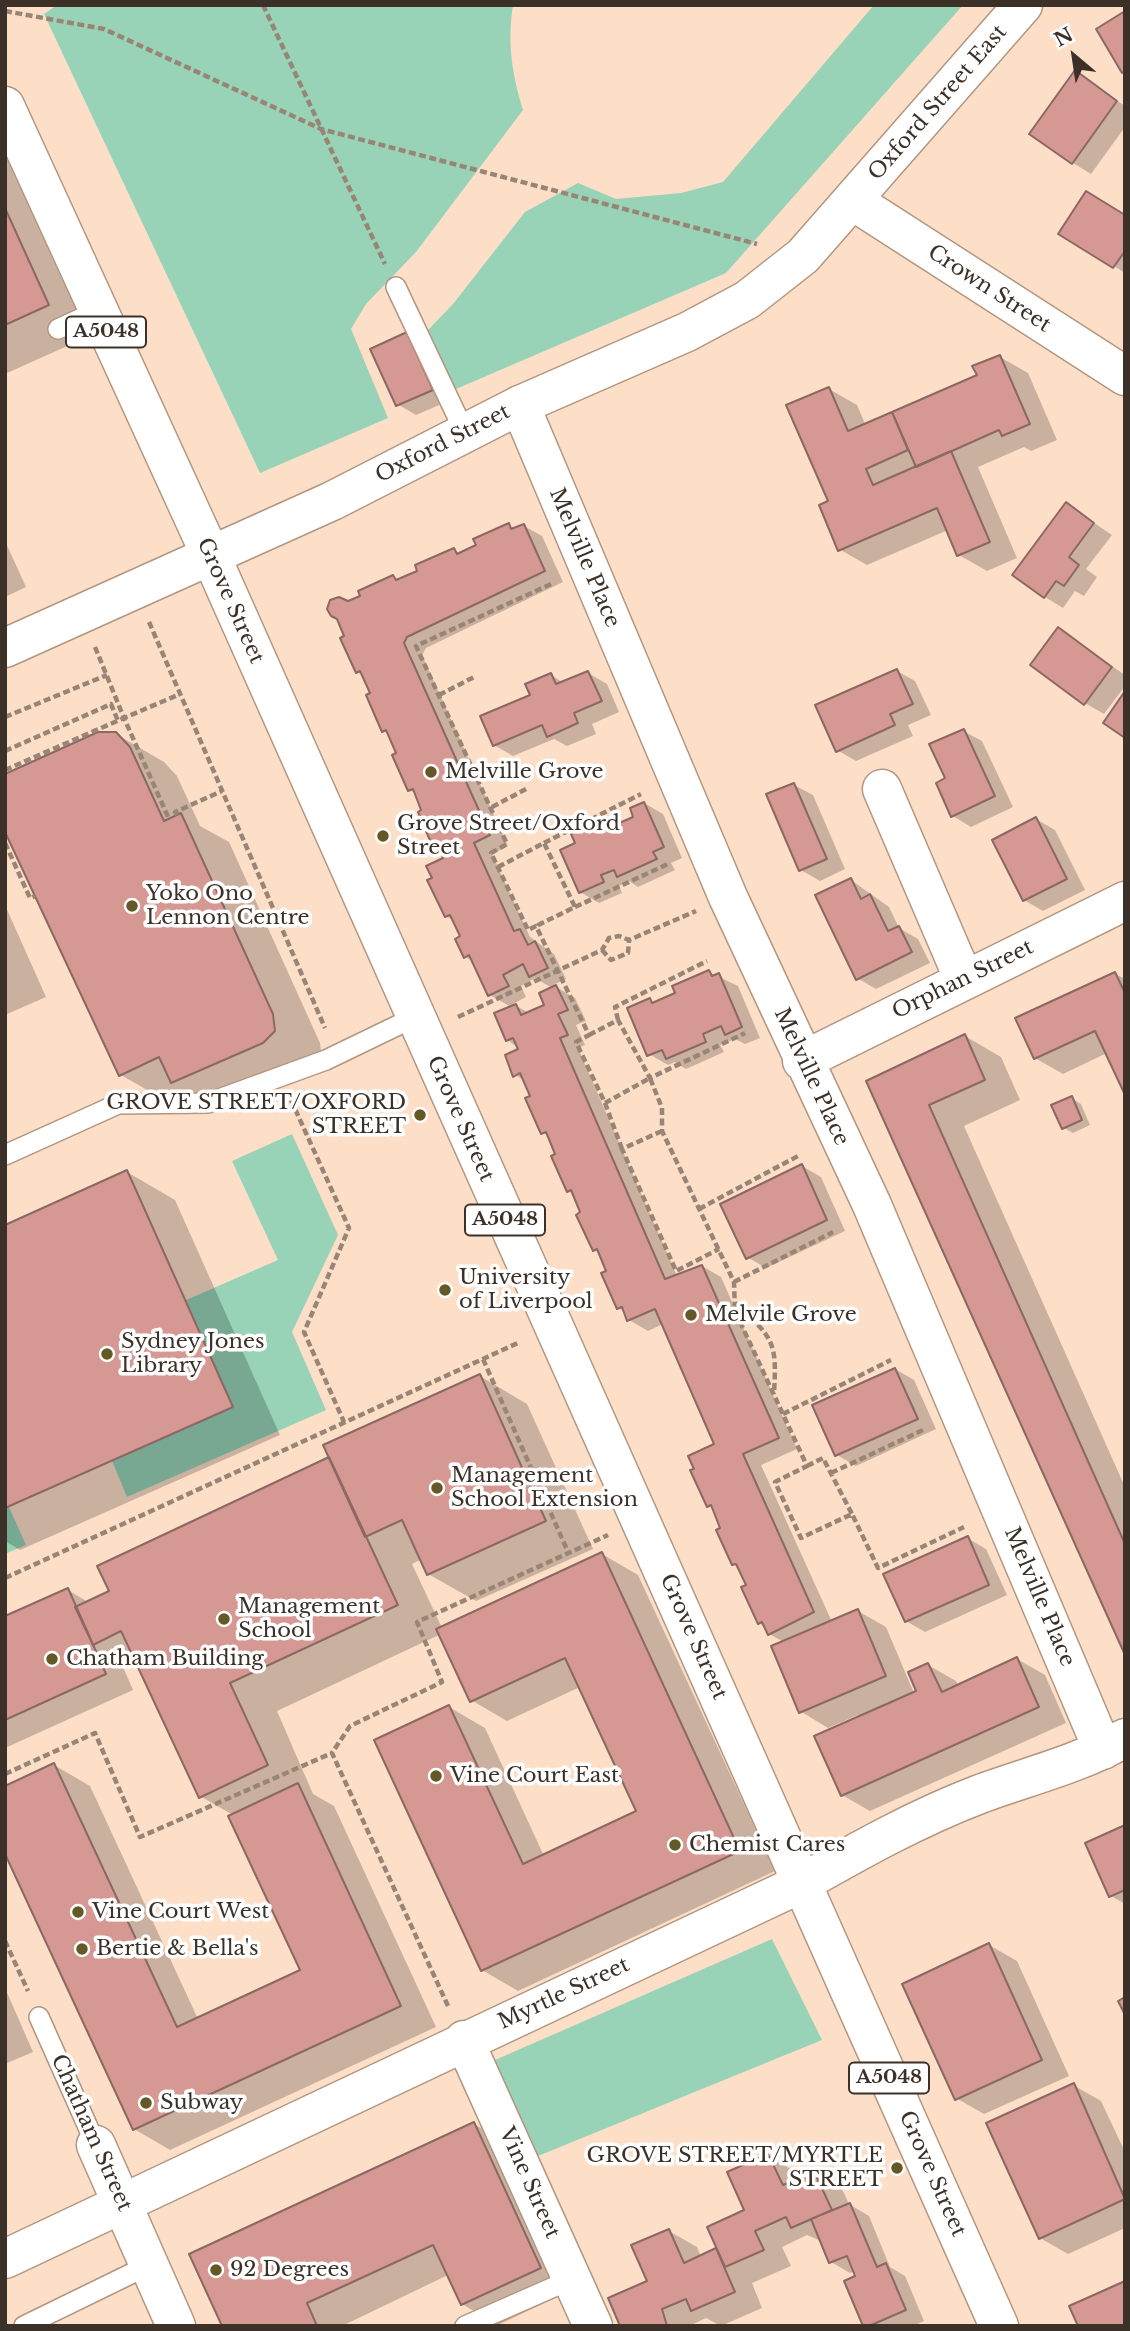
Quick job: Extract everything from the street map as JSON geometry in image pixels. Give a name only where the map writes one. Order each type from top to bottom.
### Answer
[{"type":"street","name":"Oxford Street East","points":[[853,201],[1023,5]]},
{"type":"street","name":"Grove Street","points":[[5,106],[211,556],[999,2326]]},
{"type":"street","name":"Oxford Street","points":[[5,648],[332,501],[520,405],[687,332],[747,300],[803,256],[853,201]]},
{"type":"street","name":"Crown Street","points":[[853,201],[1125,376]]},
{"type":"street","name":"Melville Place","points":[[520,405],[729,897],[802,1061],[872,1205],[1114,1744]]},
{"type":"street","points":[[882,789],[964,979]]},
{"type":"street","name":"Orphan Street","points":[[802,1061],[964,979],[1123,905]]},
{"type":"street","name":"Myrtle Street","points":[[5,2259],[464,2040],[802,1883],[915,1820],[1114,1744]]},
{"type":"street","name":"Vine Street","points":[[464,2040],[593,2326]]},
{"type":"street","name":"Chatham Street","points":[[96,2145],[176,2326]]},
{"type":"lane","points":[[396,288],[465,433]]},
{"type":"lane","points":[[58,328],[97,310]]},
{"type":"lane","points":[[5,1155],[118,1104],[208,1102],[337,1055],[415,1017]]},
{"type":"lane","name":"Chatham Street","points":[[39,2017],[96,2145]]},
{"type":"lane","points":[[24,2326],[149,2266]]},
{"type":"lane","points":[[465,2326],[572,2279]]},
{"type":"path","points":[[263,5],[396,288]]},
{"type":"path","points":[[5,11],[104,29],[321,129],[803,256]]},
{"type":"path","points":[[551,584],[416,646],[507,844],[491,853],[528,930],[670,863]]},
{"type":"path","points":[[148,619],[337,1055]]},
{"type":"path","points":[[94,643],[169,819]]},
{"type":"path","points":[[5,718],[107,675]]},
{"type":"path","points":[[439,695],[474,677]]},
{"type":"path","points":[[5,770],[180,694]]},
{"type":"path","points":[[5,751],[111,704],[118,721]]},
{"type":"path","points":[[492,807],[528,788]]},
{"type":"path","points":[[177,815],[175,813],[222,790]]},
{"type":"path","points":[[498,867],[640,794]]},
{"type":"path","points":[[5,843],[30,898],[35,896]]},
{"type":"path","points":[[544,843],[575,907]]},
{"type":"path","points":[[457,1017],[602,950],[606,941],[614,936],[628,940],[729,897]]},
{"type":"path","points":[[536,926],[589,1035]]},
{"type":"path","points":[[602,950],[611,960],[622,958],[628,953],[628,940]]},
{"type":"path","points":[[707,961],[615,1007],[618,1020],[650,1078],[662,1108],[662,1131],[734,1282],[735,1311],[807,1466]]},
{"type":"path","points":[[618,1020],[576,1042],[605,1103],[622,1149],[676,1271],[719,1249]]},
{"type":"path","points":[[605,1103],[650,1078],[745,1033]]},
{"type":"path","points":[[281,1077],[349,1228],[304,1332],[344,1422]]},
{"type":"path","points":[[622,1149],[662,1131]]},
{"type":"path","points":[[699,1209],[798,1156]]},
{"type":"path","points":[[734,1282],[833,1232]]},
{"type":"path","points":[[735,1303],[769,1334],[776,1356],[774,1395]]},
{"type":"path","points":[[5,1578],[553,1327]]},
{"type":"path","points":[[482,1359],[568,1552]]},
{"type":"path","points":[[783,1414],[891,1360]]},
{"type":"path","points":[[831,1473],[923,1430]]},
{"type":"path","points":[[852,1514],[801,1538],[775,1482],[823,1458],[852,1514],[878,1568],[964,1527]]},
{"type":"path","points":[[5,1774],[96,1733],[140,1837],[332,1753],[350,1726],[442,1682],[417,1622],[641,1520]]},
{"type":"path","points":[[332,1753],[464,2040]]},
{"type":"path","points":[[5,1941],[39,2017]]},
{"type":"green space","points":[[57,5],[513,5],[510,32],[512,58],[523,110],[416,252],[366,304],[351,329],[388,418],[260,473],[44,14]]},
{"type":"green space","points":[[874,5],[963,5],[726,273],[449,392],[428,330],[453,304],[525,212],[578,183],[616,199],[681,193],[723,182]]},
{"type":"green space","points":[[292,1134],[338,1235],[292,1332],[326,1410],[127,1497],[112,1461],[233,1407],[186,1300],[278,1260],[232,1161]]},
{"type":"green space","points":[[9,1507],[26,1545],[5,1554],[5,1508]]},
{"type":"green space","points":[[772,1939],[822,2040],[538,2156],[495,2060]]},
{"type":"building","points":[[1125,11],[1125,71],[1122,73],[1096,29]]},
{"type":"building","points":[[1075,70],[1117,101],[1072,164],[1029,134]]},
{"type":"building","points":[[1086,191],[1125,215],[1125,251],[1113,268],[1058,234]]},
{"type":"building","points":[[5,208],[49,305],[5,325]]},
{"type":"building","points":[[407,332],[433,390],[396,406],[370,349]]},
{"type":"building","points":[[1000,355],[1030,424],[1002,436],[999,430],[916,467],[892,412],[977,375],[972,366]]},
{"type":"building","points":[[829,387],[848,431],[892,412],[908,450],[866,469],[873,485],[951,451],[990,542],[957,556],[937,508],[838,551],[819,505],[828,501],[786,405]]},
{"type":"building","points":[[1066,502],[1094,523],[1069,557],[1079,565],[1064,586],[1056,581],[1044,598],[1012,575]]},
{"type":"building","name":"Melville Grove","points":[[509,523],[511,529],[524,524],[545,571],[407,637],[404,643],[490,835],[474,843],[514,931],[520,929],[528,945],[535,941],[548,968],[529,977],[523,964],[503,975],[509,986],[488,996],[469,955],[464,958],[455,939],[460,936],[450,915],[445,917],[427,880],[432,878],[426,866],[443,858],[439,848],[434,850],[418,812],[421,810],[413,789],[408,791],[392,755],[396,753],[386,730],[382,732],[366,695],[370,693],[360,671],[356,673],[340,638],[344,636],[337,619],[331,616],[327,609],[330,600],[339,597],[348,601],[360,596],[358,591],[393,575],[396,580],[417,571],[415,565],[454,548],[457,554],[476,545],[473,539]]},
{"type":"building","points":[[1058,627],[1112,667],[1084,705],[1030,665]]},
{"type":"building","points":[[897,669],[913,704],[890,714],[895,725],[836,752],[815,705]]},
{"type":"building","points":[[588,671],[602,701],[574,713],[578,723],[547,737],[542,725],[493,746],[480,716],[530,695],[525,684],[551,673],[556,684]]},
{"type":"building","points":[[1125,691],[1125,738],[1103,723]]},
{"type":"building","points":[[964,729],[995,796],[951,817],[936,783],[945,778],[929,744]]},
{"type":"building","name":"Yoko Ono Lennon Centre","points":[[98,732],[116,732],[130,747],[164,821],[181,813],[273,1014],[275,1031],[263,1043],[171,1083],[159,1057],[119,1076],[5,832],[5,774]]},
{"type":"building","points":[[794,783],[827,859],[799,871],[766,794]]},
{"type":"building","points":[[644,802],[664,847],[653,852],[657,859],[617,877],[614,870],[601,875],[604,882],[579,893],[560,850],[575,843],[571,834],[604,819],[608,828],[633,817],[630,808]]},
{"type":"building","points":[[1036,817],[1067,879],[1023,901],[992,840]]},
{"type":"building","points":[[851,878],[861,899],[870,894],[888,931],[899,926],[912,952],[856,980],[815,895]]},
{"type":"building","points":[[709,970],[712,976],[719,973],[742,1027],[725,1035],[721,1026],[703,1034],[706,1042],[666,1059],[662,1050],[647,1056],[627,1008],[650,998],[652,1003],[675,993],[672,986]]},
{"type":"building","points":[[1115,972],[1125,993],[1125,1095],[1095,1031],[1034,1059],[1015,1018]]},
{"type":"building","name":"Melvile Grove","points":[[556,985],[568,1010],[558,1014],[568,1035],[560,1038],[665,1279],[702,1265],[779,1438],[743,1454],[814,1612],[768,1635],[762,1622],[758,1624],[741,1587],[746,1585],[736,1564],[732,1565],[716,1530],[720,1528],[711,1505],[707,1507],[690,1470],[694,1469],[688,1456],[714,1444],[655,1309],[627,1321],[622,1307],[617,1309],[601,1273],[606,1271],[597,1249],[593,1251],[576,1215],[580,1212],[571,1190],[567,1192],[551,1156],[555,1154],[546,1132],[541,1134],[525,1098],[530,1096],[520,1073],[513,1077],[505,1055],[518,1049],[513,1038],[506,1041],[494,1013],[516,1004],[521,1015],[544,1005],[539,993]]},
{"type":"building","points":[[965,1034],[985,1080],[929,1105],[1125,1544],[1125,1655],[866,1081]]},
{"type":"building","points":[[1072,1096],[1082,1120],[1062,1129],[1051,1105]]},
{"type":"building","points":[[802,1164],[827,1220],[746,1259],[720,1204]]},
{"type":"building","name":"Sydney Jones Library","points":[[127,1170],[233,1407],[5,1508],[5,1225]]},
{"type":"building","points":[[895,1368],[918,1419],[835,1456],[812,1405]]},
{"type":"building","name":"Management School Extension","points":[[480,1374],[546,1521],[427,1575],[402,1520],[365,1537],[323,1445]]},
{"type":"building","name":"Management School","points":[[329,1457],[398,1605],[230,1683],[268,1765],[199,1798],[121,1631],[93,1645],[75,1607],[109,1591],[97,1566]]},
{"type":"building","points":[[968,1536],[989,1585],[905,1622],[883,1574]]},
{"type":"building","name":"Vine Court East","points":[[602,1552],[740,1851],[481,1971],[374,1740],[449,1705],[523,1864],[636,1811],[565,1658],[470,1702],[436,1629]]},
{"type":"building","name":"Chatham Building","points":[[68,1588],[106,1674],[5,1720],[5,1616]]},
{"type":"building","points":[[858,1609],[886,1676],[799,1713],[771,1646]]},
{"type":"building","points":[[1017,1657],[1039,1707],[841,1796],[814,1736],[916,1691],[908,1672],[928,1663],[942,1692]]},
{"type":"building","name":"Vine Court West","points":[[54,1763],[177,2027],[300,1970],[228,1816],[298,1783],[401,2006],[133,2130],[5,1854],[5,1786]]},
{"type":"building","points":[[1125,1825],[1125,1890],[1109,1897],[1085,1843]]},
{"type":"building","points":[[989,1943],[1042,2060],[955,2100],[902,1984]]},
{"type":"building","points":[[1125,1997],[1125,2015],[1118,2001]]},
{"type":"building","points":[[1074,2083],[1125,2199],[1039,2239],[986,2123]]},
{"type":"building","points":[[474,2122],[541,2268],[461,2305],[433,2245],[307,2303],[317,2326],[222,2326],[189,2254]]},
{"type":"building","points":[[768,2154],[783,2185],[814,2171],[832,2210],[791,2228],[786,2217],[755,2231],[764,2250],[725,2267],[707,2227],[744,2210],[727,2172]]},
{"type":"building","points":[[850,2203],[877,2267],[886,2263],[906,2310],[869,2326],[863,2326],[844,2281],[855,2276],[847,2256],[829,2263],[811,2219]]},
{"type":"building","points":[[669,2229],[684,2263],[716,2248],[735,2292],[691,2311],[686,2299],[662,2309],[667,2326],[620,2326],[608,2298],[647,2281],[631,2245]]},
{"type":"building","points":[[1125,2281],[1125,2326],[1078,2326],[1069,2306]]},
{"type":"place","name":"Melville Grove","points":[[431,772]]},
{"type":"place","name":"Grove Street/Oxford Street","points":[[383,836]]},
{"type":"place","name":"Yoko Ono Lennon Centre","points":[[132,906]]},
{"type":"place","name":"GROVE STREET/OXFORD STREET","points":[[420,1115]]},
{"type":"place","name":"University of Liverpool","points":[[445,1290]]},
{"type":"place","name":"Melvile Grove","points":[[691,1315]]},
{"type":"place","name":"Sydney Jones Library","points":[[107,1354]]},
{"type":"place","name":"Management School Extension","points":[[437,1488]]},
{"type":"place","name":"Management School","points":[[224,1619]]},
{"type":"place","name":"Chatham Building","points":[[52,1659]]},
{"type":"place","name":"Vine Court East","points":[[436,1776]]},
{"type":"place","name":"Chemist Cares","points":[[675,1845]]},
{"type":"place","name":"Vine Court West","points":[[78,1912]]},
{"type":"place","name":"Bertie & Bella's","points":[[82,1949]]},
{"type":"place","name":"Subway","points":[[146,2103]]},
{"type":"place","name":"GROVE STREET/MYRTLE STREET","points":[[897,2168]]},
{"type":"place","name":"92 Degrees","points":[[216,2270]]}]
